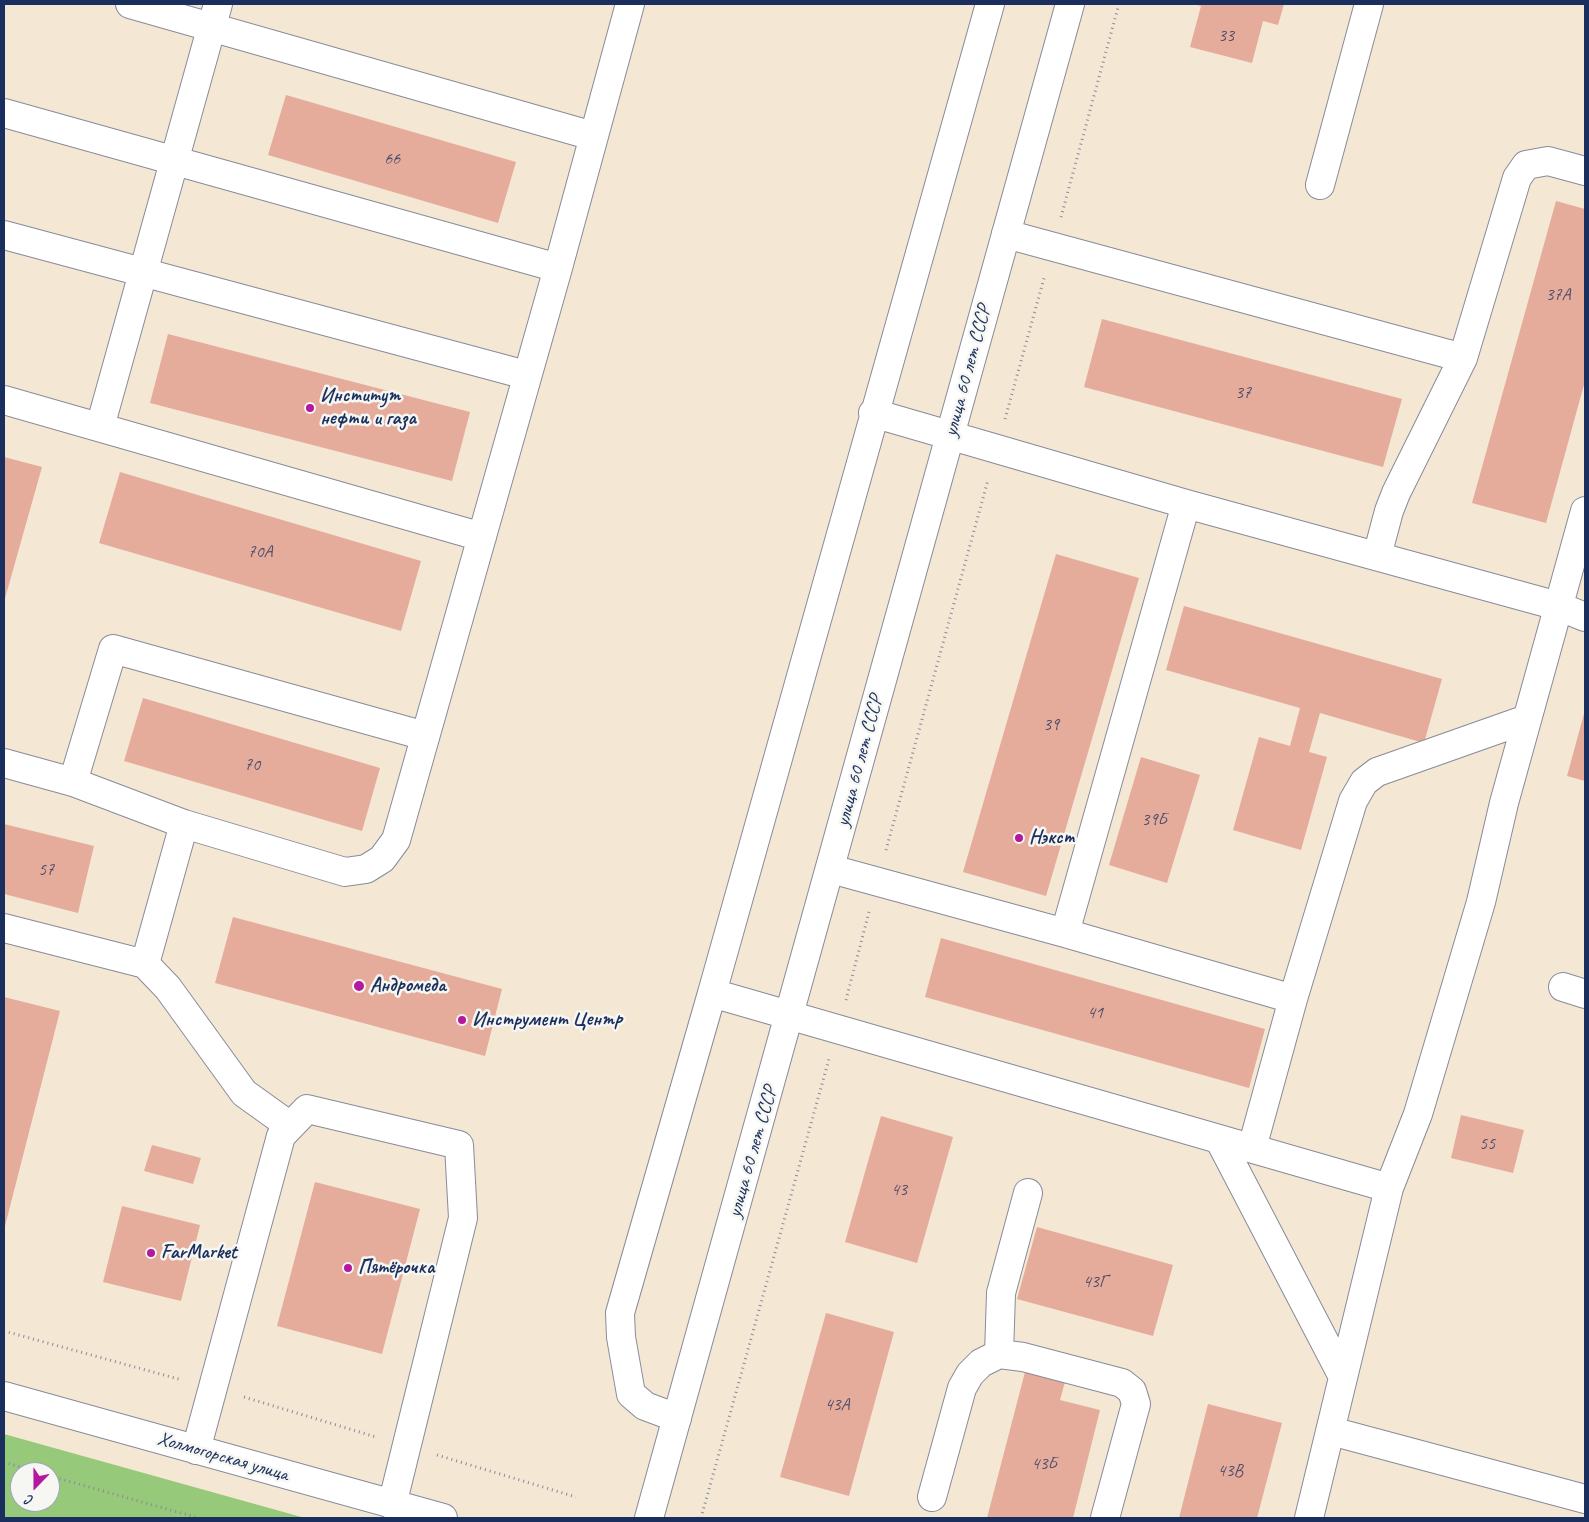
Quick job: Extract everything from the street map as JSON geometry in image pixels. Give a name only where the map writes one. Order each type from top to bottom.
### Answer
[{"type":"main road","points":[[130,4],[215,16],[593,136]]},
{"type":"main road","points":[[4,763],[73,782],[184,824],[345,872],[366,869],[382,859],[396,840],[526,375],[558,268],[630,4]]},
{"type":"main road","points":[[677,1418],[645,1406],[631,1394],[621,1337],[620,1313],[712,993],[873,412],[990,4]]},
{"type":"main road","name":"улица 60 лет СССР","points":[[649,1518],[791,1015],[1070,4]]},
{"type":"main road","points":[[1320,184],[1369,4]]},
{"type":"main road","points":[[100,427],[215,16]]},
{"type":"main road","points":[[4,113],[558,268]]},
{"type":"main road","points":[[1377,556],[1396,492],[1463,358],[1516,178],[1526,165],[1548,161],[1585,171]]},
{"type":"main road","points":[[1006,234],[1463,358]]},
{"type":"main road","points":[[4,235],[526,375]]},
{"type":"main road","points":[[4,400],[482,536]]},
{"type":"main road","points":[[873,412],[1186,504],[1558,606],[1585,617]]},
{"type":"main road","points":[[1065,933],[1186,504]]},
{"type":"main road","points":[[1309,1518],[1331,1431],[1342,1375],[1389,1188],[1418,1114],[1481,902],[1527,719],[1585,511]]},
{"type":"main road","points":[[73,782],[113,649],[425,736]]},
{"type":"main road","points":[[1252,1148],[1293,999],[1353,801],[1364,782],[1378,772],[1527,719]]},
{"type":"main road","points":[[145,964],[184,824]]},
{"type":"main road","points":[[831,869],[1065,933],[1293,999]]},
{"type":"main road","points":[[4,928],[145,964],[168,988],[244,1093],[290,1126]]},
{"type":"main road","points":[[712,993],[1389,1188]]},
{"type":"main road","points":[[196,1450],[281,1136],[307,1109],[460,1145],[463,1218],[392,1505]]},
{"type":"main road","points":[[1219,1139],[1342,1375]]},
{"type":"main road","points":[[998,1354],[1001,1293],[1028,1193]]},
{"type":"main road","points":[[932,1497],[962,1388],[970,1374],[981,1363],[998,1354],[1023,1357],[1122,1383],[1132,1391],[1136,1404],[1105,1518]]},
{"type":"main road","name":"Холмогорская улица","points":[[4,1396],[443,1518]]},
{"type":"main road","points":[[1331,1431],[1585,1499]]},
{"type":"path","points":[[701,1518],[838,1028],[1119,4]]},
{"type":"path","points":[[4,1331],[213,1388],[576,1496]]},
{"type":"path","points":[[60,1479],[199,1518]]},
{"type":"green space","points":[[4,1434],[305,1518],[4,1518]]},
{"type":"building","points":[[1193,4],[1284,4],[1278,25],[1263,21],[1252,63],[1190,47],[1201,6]]},
{"type":"building","points":[[286,95],[516,162],[498,223],[268,155]]},
{"type":"building","points":[[1556,201],[1585,209],[1585,381],[1546,523],[1472,503]]},
{"type":"building","points":[[1102,319],[1402,399],[1383,467],[1084,387]]},
{"type":"building","name":"Институт нефти и газа","points":[[168,334],[470,412],[452,481],[150,403]]},
{"type":"building","points":[[4,457],[42,467],[4,602]]},
{"type":"building","points":[[120,472],[421,561],[401,631],[99,543]]},
{"type":"building","points":[[1056,554],[1139,578],[1046,896],[963,872]]},
{"type":"building","points":[[1184,606],[1442,679],[1424,743],[1320,713],[1309,752],[1327,757],[1301,850],[1233,830],[1259,737],[1290,746],[1300,708],[1166,670]]},
{"type":"building","points":[[143,698],[380,768],[362,831],[124,761]]},
{"type":"building","points":[[1585,710],[1585,781],[1567,776]]},
{"type":"building","points":[[1141,757],[1200,775],[1167,883],[1109,865]]},
{"type":"building","points":[[4,824],[94,846],[78,913],[4,894]]},
{"type":"building","name":"Андромеда","points":[[233,917],[502,989],[485,1056],[215,983]]},
{"type":"building","points":[[941,938],[1265,1029],[1249,1088],[925,997]]},
{"type":"building","points":[[4,997],[60,1011],[4,1230]]},
{"type":"building","points":[[1461,1115],[1524,1130],[1513,1173],[1451,1158]]},
{"type":"building","points":[[881,1116],[953,1137],[917,1263],[845,1242]]},
{"type":"building","points":[[152,1145],[201,1158],[193,1184],[144,1171]]},
{"type":"building","name":"Пятёрочка","points":[[315,1182],[420,1209],[382,1354],[277,1326]]},
{"type":"building","name":"FarMarket","points":[[122,1206],[200,1225],[181,1301],[103,1282]]},
{"type":"building","points":[[1037,1227],[1173,1265],[1153,1336],[1017,1299]]},
{"type":"building","points":[[826,1313],[894,1332],[849,1496],[780,1477]]},
{"type":"building","points":[[1026,1368],[1066,1378],[1060,1400],[1100,1410],[1073,1518],[987,1518]]},
{"type":"building","points":[[1208,1404],[1282,1423],[1257,1518],[1179,1518]]},
{"type":"place","name":"Институт нефти и газа","points":[[310,408]]},
{"type":"place","name":"Нэкст","points":[[1019,838]]},
{"type":"place","name":"Андромеда","points":[[359,986]]},
{"type":"place","name":"Инструмент Центр","points":[[462,1020]]},
{"type":"place","name":"FarMarket","points":[[151,1253]]},
{"type":"place","name":"Пятёрочка","points":[[348,1268]]}]
